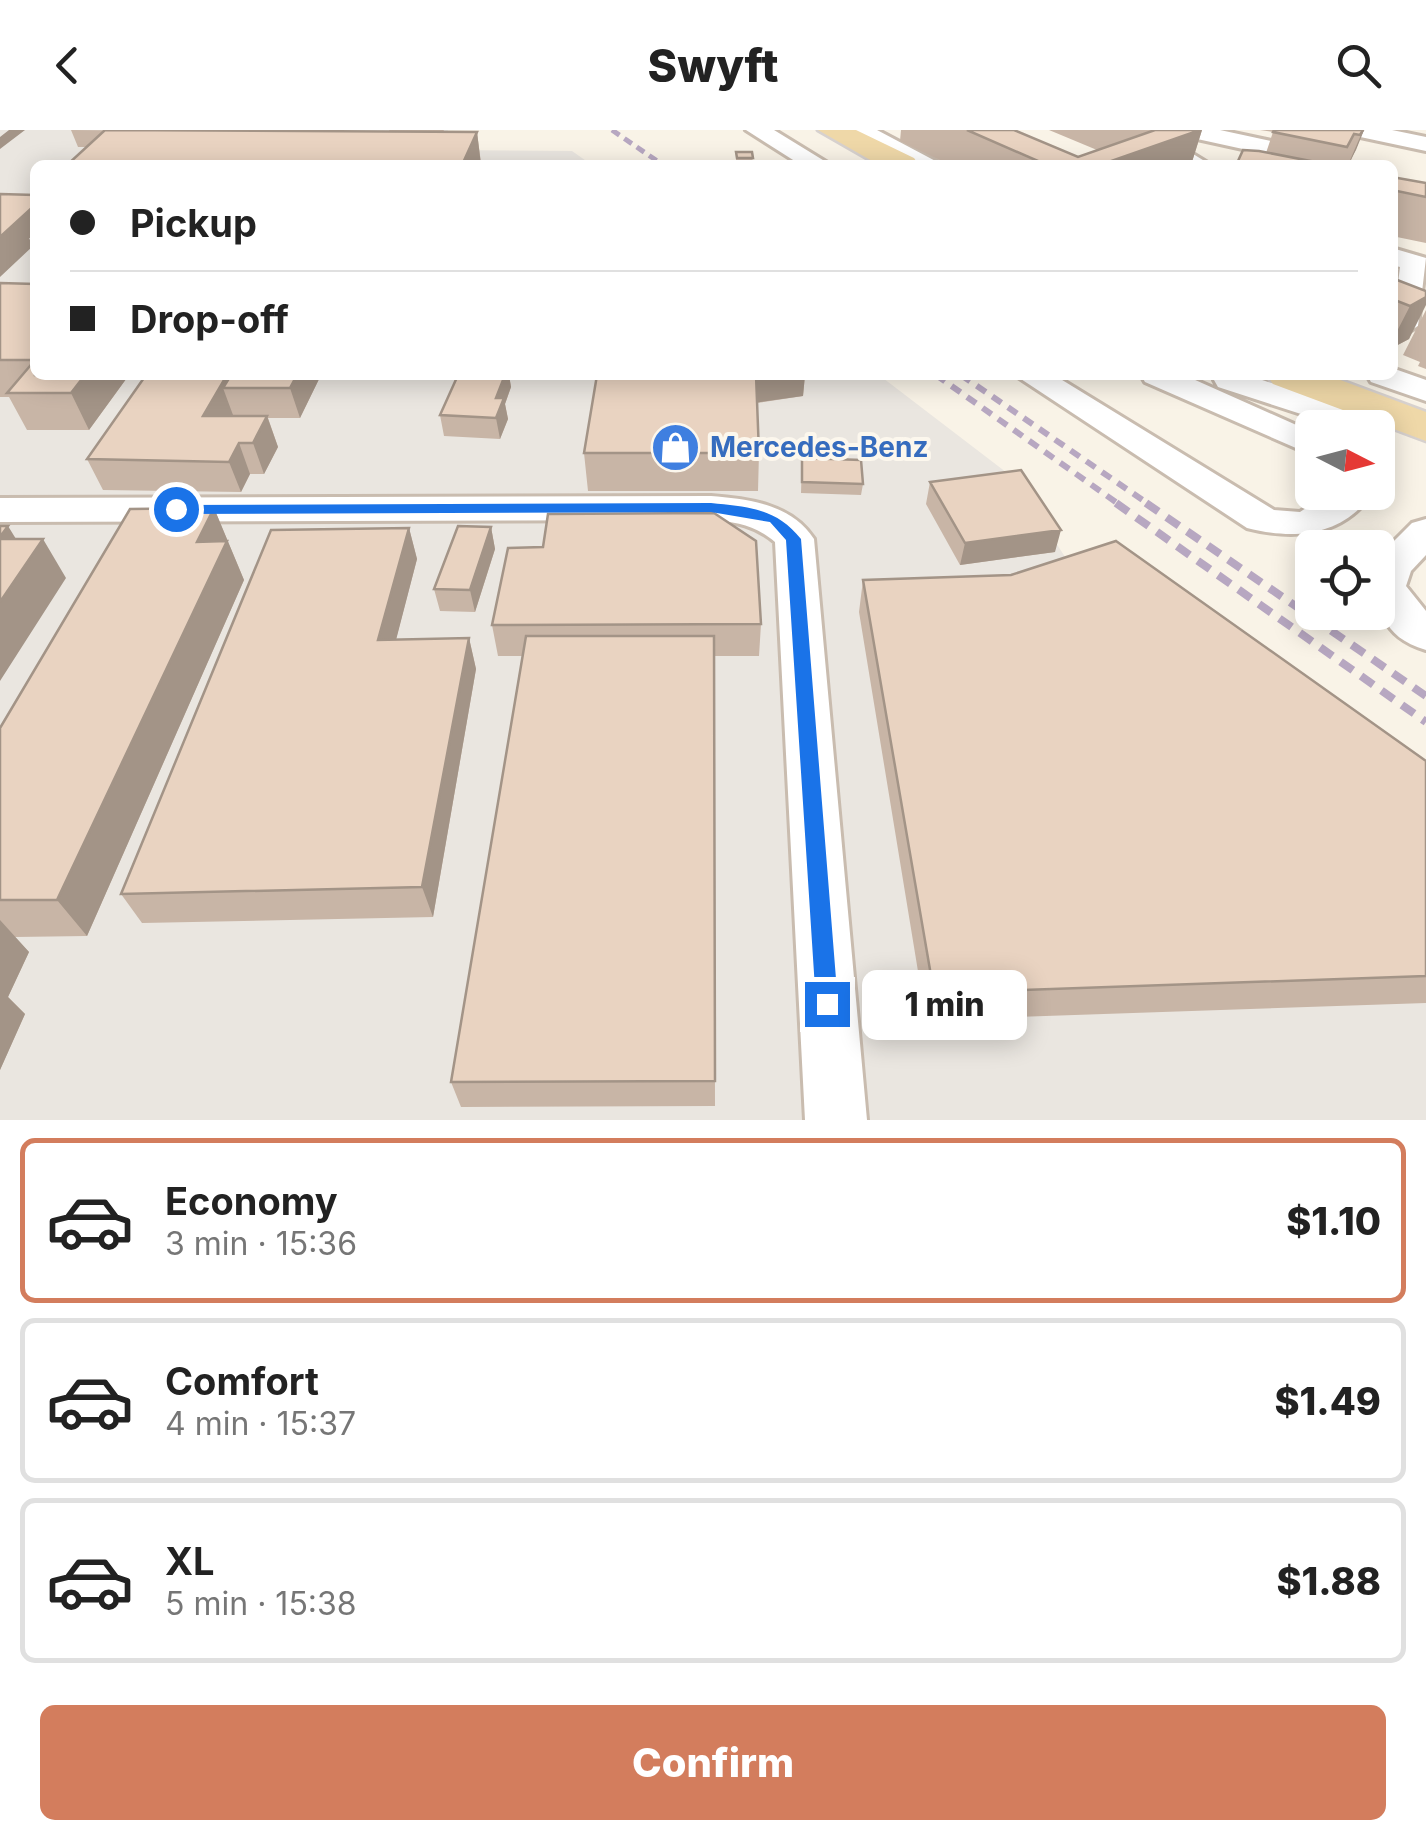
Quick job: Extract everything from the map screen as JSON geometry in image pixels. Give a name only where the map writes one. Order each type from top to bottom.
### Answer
[{"type":"main road","points":[[833,130],[892,160]]},
{"type":"main road","points":[[790,138],[864,144]]},
{"type":"main road","points":[[1312,380],[1398,398]]},
{"type":"main road","points":[[1354,380],[1398,398],[1426,428]]},
{"type":"street","points":[[727,130],[740,138],[790,138]]},
{"type":"street","points":[[757,130],[790,138],[812,160]]},
{"type":"street","points":[[864,144],[898,130]]},
{"type":"street","points":[[1136,130],[1190,160]]},
{"type":"street","points":[[1187,130],[1268,147],[1257,160]]},
{"type":"street","points":[[1373,131],[1426,144]]},
{"type":"street","points":[[1373,131],[1426,171]]},
{"type":"street","points":[[864,144],[915,160]]},
{"type":"street","points":[[1398,258],[1415,262],[1404,326],[1398,324]]},
{"type":"street","points":[[1039,380],[1261,519],[1282,525],[1312,525],[1332,510]]},
{"type":"street","points":[[1187,380],[1301,404],[1398,398],[1426,392]]},
{"type":"street","points":[[1223,386],[1295,434]]},
{"type":"street","points":[[0,510],[128,526],[711,508],[755,512],[775,519],[794,539],[836,1120]]},
{"type":"street","points":[[1426,532],[1392,566],[1386,586],[1402,613],[1426,635]]},
{"type":"shaded area","points":[[0,130],[448,130],[439,150],[572,151],[585,160],[30,160],[30,380],[886,380],[1015,479],[1067,560],[1426,776],[1426,1120],[0,1120]]},
{"type":"building","points":[[105,130],[477,132],[464,160],[72,160]]},
{"type":"building","points":[[967,130],[1014,130],[1078,157],[1155,130],[1200,130],[1114,160],[1036,160]]},
{"type":"building","points":[[1274,130],[1363,130],[1360,135],[1354,134],[1347,147]]},
{"type":"building","points":[[1243,150],[1305,160],[1238,160]]},
{"type":"building","points":[[736,152],[752,152],[753,158],[737,158]]},
{"type":"building","points":[[1398,178],[1426,183],[1426,197],[1398,191]]},
{"type":"building","points":[[0,194],[30,195],[30,210],[0,237]]},
{"type":"building","points":[[1398,280],[1426,291],[1426,297],[1410,306],[1398,301]]},
{"type":"building","points":[[0,283],[30,284],[30,360],[0,360]]},
{"type":"building","points":[[30,366],[30,380],[81,380],[71,393],[7,393]]},
{"type":"building","points":[[142,380],[224,380],[203,416],[267,416],[253,443],[239,443],[229,462],[87,459]]},
{"type":"building","points":[[228,380],[294,380],[290,388],[223,388]]},
{"type":"building","points":[[456,380],[503,380],[496,398],[504,398],[496,418],[440,415]]},
{"type":"building","points":[[596,380],[756,380],[759,453],[584,453]]},
{"type":"building","points":[[802,458],[861,460],[863,484],[802,482]]},
{"type":"building","points":[[1021,470],[1061,530],[965,543],[930,482]]},
{"type":"building","points":[[214,508],[197,542],[227,541],[57,900],[0,900],[0,728],[130,509]]},
{"type":"building","points":[[714,513],[756,541],[761,624],[492,625],[508,548],[543,547],[548,514]]},
{"type":"building","points":[[458,526],[491,527],[470,590],[434,589]]},
{"type":"building","points":[[409,528],[378,640],[469,638],[422,887],[121,894],[271,530]]},
{"type":"building","points":[[0,539],[43,539],[0,602]]},
{"type":"building","points":[[1116,541],[1426,761],[1426,976],[934,993],[863,580],[1011,575]]},
{"type":"building","points":[[526,636],[714,636],[715,1081],[451,1082]]},
{"type":"railway","points":[[612,130],[656,160]]},
{"type":"railway","points":[[943,380],[1120,505]]},
{"type":"railway","points":[[968,380],[1150,505]]},
{"type":"railway","points":[[1116,503],[1426,722]]},
{"type":"railway","points":[[1146,503],[1426,696]]},
{"type":"place","name":"Mercedes-Benz","points":[[675,447]]},
{"type":"route","points":[[176,509],[711,508],[755,512],[775,519],[794,539],[827,1004]]}]
